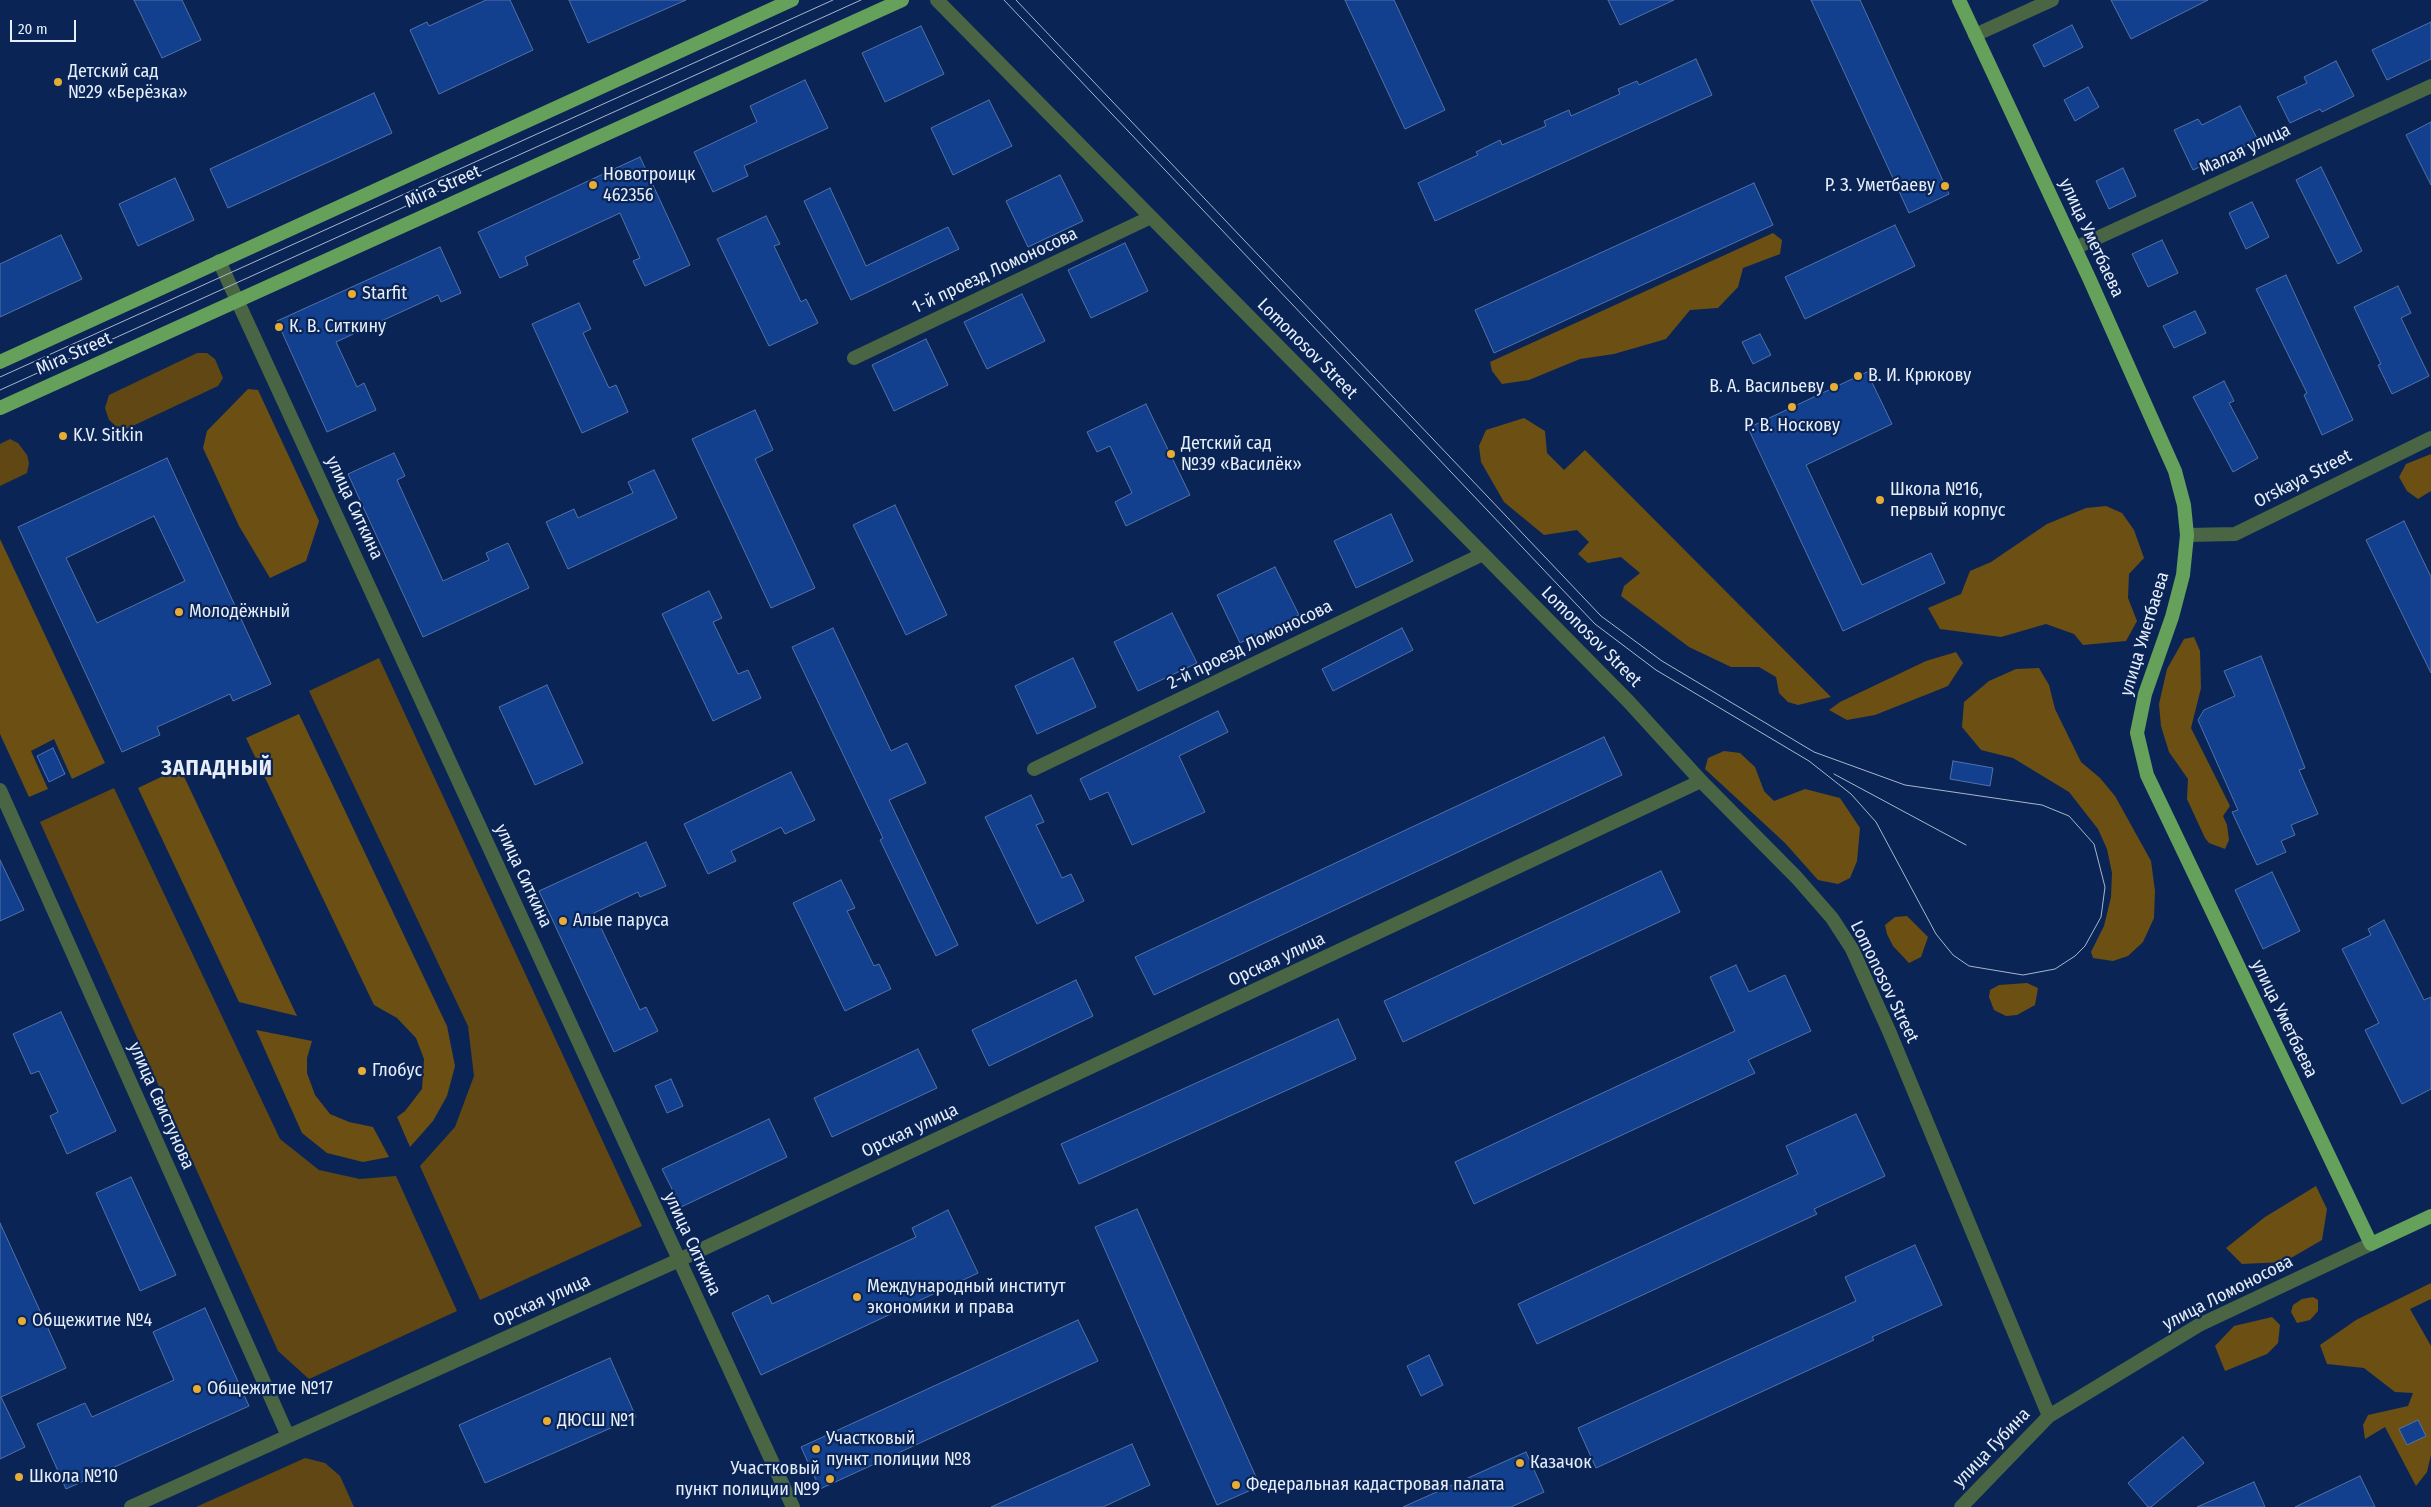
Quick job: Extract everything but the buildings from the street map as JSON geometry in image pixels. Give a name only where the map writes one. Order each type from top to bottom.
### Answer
[{"type":"main road","name":"Mira Street","points":[[0,362],[792,0]]},
{"type":"main road","name":"Mira Street","points":[[0,408],[902,0]]},
{"type":"main road","name":"улица Уметбаева","points":[[1959,0],[2075,248],[2175,472],[2184,506],[2187,535],[2184,575],[2172,617],[2145,694],[2137,733],[2147,774],[2372,1244]]},
{"type":"main road","name":"улица Ломоносова","points":[[2372,1244],[2431,1216]]},
{"type":"street","name":"Lomonosov Street","points":[[937,0],[1629,702],[1701,782],[1797,878],[1832,918],[1852,949],[1889,1031],[2049,1416]]},
{"type":"street","points":[[1975,35],[2052,0]]},
{"type":"street","name":"Малая улица","points":[[2075,248],[2431,86]]},
{"type":"street","name":"1-й проезд Ломоносова","points":[[854,358],[1151,217]]},
{"type":"street","name":"улица Ситкина","points":[[220,261],[793,1507]]},
{"type":"street","name":"Orskaya Street","points":[[2187,535],[2235,534],[2431,438]]},
{"type":"street","name":"2-й проезд Ломоносова","points":[[1034,769],[1483,554]]},
{"type":"street","name":"Орская улица","points":[[131,1507],[679,1260],[1701,782]]},
{"type":"street","name":"улица Свистунова","points":[[0,790],[288,1436]]},
{"type":"street","name":"улица Ломоносова","points":[[2049,1416],[2199,1325],[2372,1244]]},
{"type":"street","name":"улица Губина","points":[[1961,1507],[2049,1416]]},
{"type":"shaded area","points":[[1773,233],[1782,240],[1780,254],[1743,268],[1738,287],[1718,308],[1690,310],[1666,339],[1614,354],[1580,359],[1529,380],[1502,384],[1492,371],[1490,362]]},
{"type":"shaded area","points":[[197,353],[207,353],[215,359],[223,378],[218,386],[124,430],[118,428],[109,420],[105,408],[109,395]]},
{"type":"shaded area","points":[[248,389],[258,390],[319,521],[306,561],[270,578],[239,526],[203,448],[207,431]]},
{"type":"shaded area","points":[[1524,418],[1545,431],[1547,453],[1564,470],[1585,450],[1831,697],[1798,705],[1788,702],[1779,693],[1776,677],[1759,667],[1731,667],[1689,647],[1621,596],[1624,586],[1640,573],[1621,557],[1588,563],[1578,554],[1589,542],[1577,530],[1544,535],[1504,502],[1481,462],[1479,446],[1486,430]]},
{"type":"shaded area","points":[[10,439],[18,443],[27,455],[29,463],[27,473],[0,486],[0,444]]},
{"type":"shaded area","points":[[2431,454],[2431,491],[2418,499],[2407,491],[2399,477],[2406,464]]},
{"type":"shaded area","points":[[2106,506],[2122,513],[2134,530],[2144,558],[2129,574],[2128,598],[2137,621],[2126,641],[2083,645],[2074,634],[2046,624],[2001,637],[1940,629],[1928,608],[1961,594],[1970,571],[1991,562],[2047,524],[2086,508]]},
{"type":"shaded area","points":[[0,539],[105,763],[72,779],[54,739],[31,751],[48,789],[29,797],[0,734]]},
{"type":"shaded area","points":[[2194,637],[2200,651],[2201,688],[2191,728],[2230,806],[2223,816],[2227,825],[2229,840],[2225,849],[2209,843],[2205,838],[2187,799],[2188,779],[2169,752],[2161,726],[2159,704],[2167,669],[2184,639]]},
{"type":"shaded area","points":[[1956,652],[1963,663],[1948,686],[1875,715],[1847,720],[1829,710],[1840,702],[1926,661]]},
{"type":"shaded area","points":[[379,658],[642,1226],[480,1300],[420,1166],[455,1127],[474,1076],[468,1026],[309,691]]},
{"type":"shaded area","points":[[2039,668],[2049,685],[2055,709],[2081,762],[2100,778],[2115,796],[2151,861],[2155,891],[2154,918],[2143,942],[2128,956],[2113,961],[2093,958],[2091,952],[2104,926],[2111,897],[2112,873],[2107,849],[2098,829],[2069,792],[2013,758],[1981,750],[1962,727],[1964,702],[1989,681],[2016,669]]},
{"type":"shaded area","points":[[299,714],[447,1026],[455,1066],[447,1096],[433,1121],[410,1147],[397,1117],[405,1111],[422,1089],[424,1059],[416,1038],[397,1018],[374,1005],[246,738]]},
{"type":"shaded area","points":[[1724,751],[1740,753],[1755,767],[1764,791],[1774,801],[1805,789],[1840,798],[1860,828],[1857,861],[1850,878],[1838,884],[1818,880],[1785,843],[1705,769],[1708,758]]},
{"type":"shaded area","points":[[180,768],[297,1016],[239,1002],[138,788]]},
{"type":"shaded area","points":[[114,788],[280,1139],[319,1170],[360,1179],[396,1176],[457,1311],[309,1379],[278,1351],[40,822]]},
{"type":"shaded area","points":[[1907,916],[1928,937],[1921,957],[1909,963],[1893,946],[1885,925],[1895,917]]},
{"type":"shaded area","points":[[2027,983],[2038,988],[2035,1005],[2017,1015],[2006,1016],[1994,1010],[1989,997],[1990,990],[1999,985]]},
{"type":"shaded area","points":[[256,1030],[312,1041],[307,1058],[307,1073],[315,1095],[330,1114],[349,1122],[373,1127],[389,1157],[363,1162],[327,1153],[302,1133]]},
{"type":"shaded area","points":[[2316,1186],[2327,1209],[2322,1240],[2284,1262],[2242,1264],[2226,1248],[2265,1217]]},
{"type":"shaded area","points":[[2431,1283],[2431,1299],[2410,1309],[2431,1346],[2431,1455],[2427,1472],[2416,1486],[2385,1427],[2365,1439],[2363,1425],[2368,1415],[2408,1406],[2413,1393],[2395,1392],[2364,1368],[2327,1364],[2320,1345],[2356,1320]]},
{"type":"shaded area","points":[[2313,1297],[2318,1300],[2318,1311],[2310,1320],[2297,1323],[2291,1312],[2293,1305],[2302,1299]]},
{"type":"shaded area","points":[[2272,1317],[2280,1325],[2278,1343],[2267,1354],[2225,1371],[2215,1346],[2234,1326]]},
{"type":"shaded area","points":[[305,1458],[325,1463],[340,1476],[354,1507],[196,1507]]},
{"type":"tram line","points":[[0,377],[833,0]]},
{"type":"tram line","points":[[0,390],[861,0]]},
{"type":"tram line","points":[[1004,0],[1595,624],[1656,670],[1809,761],[1851,794],[1876,822],[1936,934],[1953,955],[1969,966],[2023,975],[2055,969],[2075,956],[2085,946],[2101,917],[2105,887],[2094,844],[2069,816],[2042,805],[1905,785],[1814,752],[1662,661],[1601,616],[1016,0]]},
{"type":"tram line","points":[[1834,774],[1966,845]]},
{"type":"place","name":"Детский сад №29 «Берёзка»","points":[[58,82]]},
{"type":"place","name":"Новотроицк 462356","points":[[593,185]]},
{"type":"place","name":"Р. З. Уметбаеву","points":[[1945,186]]},
{"type":"place","name":"Starfit","points":[[352,294]]},
{"type":"place","name":"К. В. Ситкину","points":[[279,327]]},
{"type":"place","name":"В. И. Крюкову","points":[[1858,376]]},
{"type":"place","name":"В. А. Васильеву","points":[[1834,387]]},
{"type":"place","name":"Р. В. Носкову","points":[[1792,407]]},
{"type":"place","name":"K.V. Sitkin","points":[[63,436]]},
{"type":"place","name":"Детский сад №39 «Василёк»","points":[[1171,454]]},
{"type":"place","name":"Школа №16, первый корпус","points":[[1880,500]]},
{"type":"place","name":"Молодёжный","points":[[179,612]]},
{"type":"place","name":"Алые паруса","points":[[563,921]]},
{"type":"place","name":"Глобус","points":[[362,1071]]},
{"type":"place","name":"Международный институт экономики и права","points":[[857,1297]]},
{"type":"place","name":"Общежитие №4","points":[[22,1321]]},
{"type":"place","name":"Общежитие №17","points":[[197,1389]]},
{"type":"place","name":"ДЮСШ №1","points":[[547,1421]]},
{"type":"place","name":"Участковый пункт полиции №8","points":[[816,1449]]},
{"type":"place","name":"Казачок","points":[[1520,1463]]},
{"type":"place","name":"Школа №10","points":[[19,1477]]},
{"type":"place","name":"Участковый пункт полиции №9","points":[[830,1479]]},
{"type":"place","name":"Федеральная кадастровая палата","points":[[1236,1485]]},
{"type":"district","name":"ЗАПАДНЫЙ","points":[[217,769]]}]
